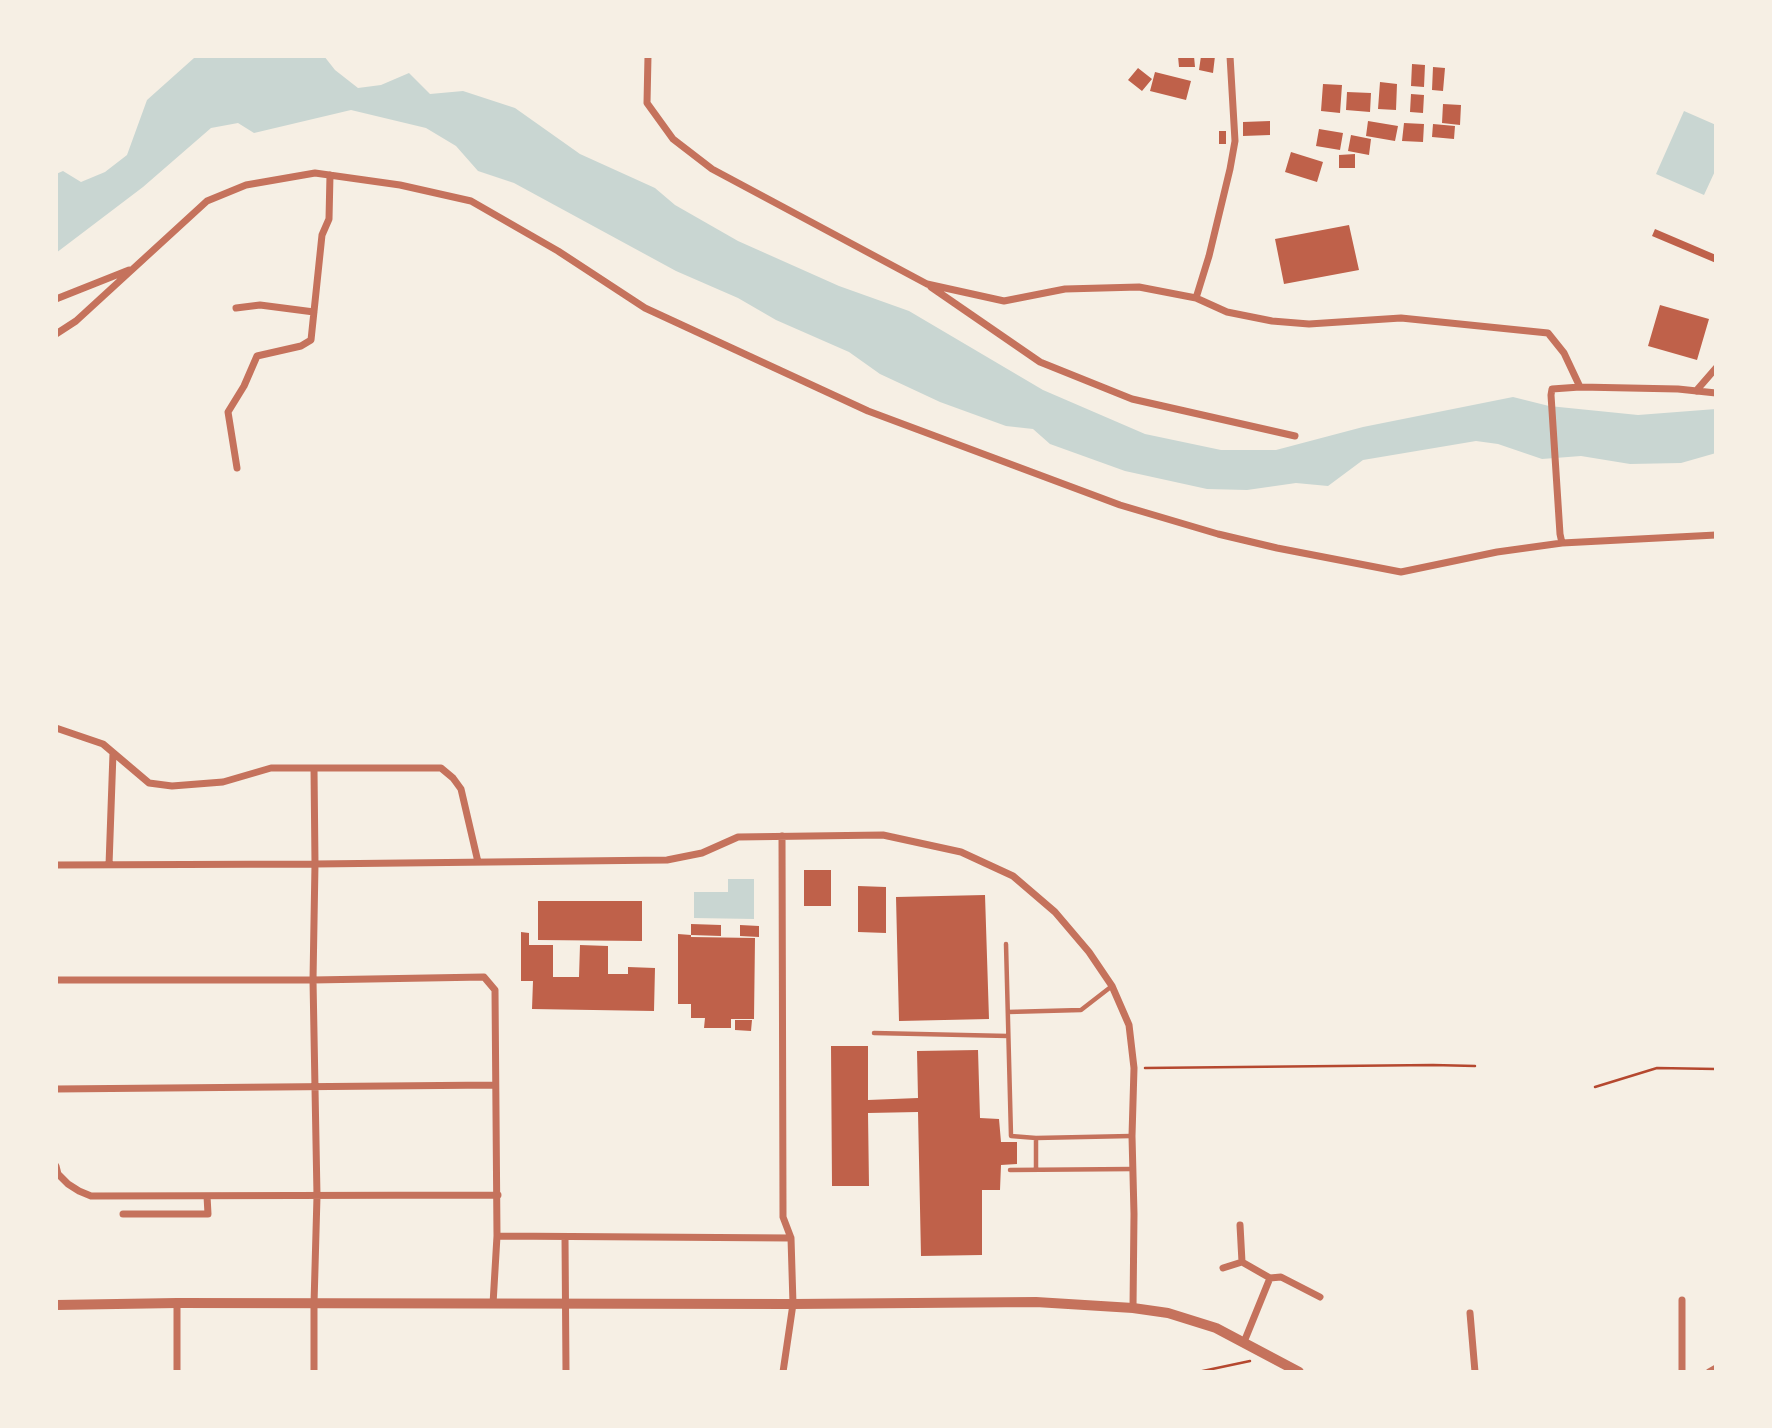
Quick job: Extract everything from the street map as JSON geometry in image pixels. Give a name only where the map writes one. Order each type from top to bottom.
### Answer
[{"type":"street","points":[[648,56],[648,103],[673,139],[712,169],[927,284],[1040,362],[1132,399],[1295,436]]},
{"type":"street","points":[[1196,298],[1209,256],[1235,142],[1230,56]]},
{"type":"street","points":[[56,334],[76,321],[207,201],[246,185],[315,173],[400,185],[471,201],[558,251],[645,308],[868,411],[1133,509],[1218,534],[1401,572],[1497,552],[1562,544],[1716,535]]},
{"type":"street","points":[[237,468],[228,412],[244,386],[257,356],[301,346],[311,340],[323,235],[329,219],[330,175]]},
{"type":"street","points":[[56,299],[136,268]]},
{"type":"street","points":[[927,284],[1004,301],[1065,289],[1139,287],[1196,298],[1227,312],[1272,321],[1309,324],[1401,318],[1548,333],[1564,353],[1580,387]]},
{"type":"street","points":[[236,308],[260,305],[314,312]]},
{"type":"street","points":[[1696,391],[1716,368]]},
{"type":"street","points":[[1562,544],[1552,389],[1580,387],[1716,393]]},
{"type":"street","points":[[56,728],[103,744],[149,783],[172,786],[223,782],[271,768],[441,768],[461,789],[478,862]]},
{"type":"street","points":[[109,864],[113,753]]},
{"type":"street","points":[[314,768],[313,980],[317,1196],[314,1372]]},
{"type":"street","points":[[56,865],[667,860],[702,853],[738,836],[883,835],[961,852],[1013,876],[1055,912],[1112,986],[1129,1025],[1134,1068],[1133,1308]]},
{"type":"street","points":[[782,836],[783,1217],[791,1238],[793,1304],[783,1372]]},
{"type":"street","points":[[56,980],[313,980],[484,976],[495,990],[498,1195],[493,1304]]},
{"type":"street","points":[[56,1089],[495,1085]]},
{"type":"street","points":[[56,1166],[58,1174],[68,1184],[91,1196],[498,1195]]},
{"type":"street","points":[[123,1214],[208,1213],[207,1196]]},
{"type":"street","points":[[1240,1225],[1241,1262]]},
{"type":"street","points":[[497,1236],[791,1238]]},
{"type":"street","points":[[565,1237],[566,1372]]},
{"type":"street","points":[[1223,1268],[1241,1262],[1270,1278],[1281,1277],[1320,1297]]},
{"type":"street","points":[[1244,1342],[1270,1278]]},
{"type":"street","points":[[1682,1300],[1682,1372]]},
{"type":"street","points":[[56,1305],[1036,1302],[1168,1313],[1216,1328],[1299,1372]]},
{"type":"street","points":[[177,1303],[177,1372]]},
{"type":"street","points":[[1471,1313],[1475,1372]]},
{"type":"street","points":[[1709,1372],[1716,1368]]},
{"type":"lane","points":[[1006,944],[1010,1136],[1132,1136]]},
{"type":"lane","points":[[1008,1012],[1081,1010],[1112,986]]},
{"type":"lane","points":[[874,1033],[1008,1036]]},
{"type":"lane","points":[[1035,1138],[1036,1169]]},
{"type":"lane","points":[[1010,1170],[1133,1169]]},
{"type":"path","points":[[1134,1068],[1475,1066]]},
{"type":"path","points":[[1595,1087],[1657,1068],[1716,1069]]},
{"type":"path","points":[[1198,1372],[1250,1361],[1259,1349]]},
{"type":"shaded area","points":[[199,56],[324,56],[335,70],[358,88],[381,85],[409,73],[430,94],[463,91],[515,108],[580,154],[655,188],[675,205],[738,241],[839,286],[909,311],[1043,390],[1145,434],[1221,450],[1276,450],[1363,427],[1513,397],[1549,406],[1638,415],[1716,409],[1716,453],[1681,463],[1630,464],[1581,456],[1542,459],[1498,444],[1476,441],[1363,460],[1328,486],[1296,483],[1247,490],[1207,489],[1125,471],[1050,444],[1033,429],[1006,426],[940,402],[880,374],[849,352],[676,271],[514,183],[478,171],[456,146],[426,128],[351,110],[254,133],[238,123],[211,128],[143,187],[56,253],[56,174],[63,171],[81,182],[105,172],[127,155],[147,100]]},
{"type":"shaded area","points":[[1684,111],[1716,125],[1716,169],[1704,195],[1656,174]]},
{"type":"shaded area","points":[[728,879],[754,879],[754,919],[694,918],[694,892],[728,892]]},
{"type":"building","points":[[1178,56],[1194,56],[1195,67],[1179,67]]},
{"type":"building","points":[[1201,56],[1215,56],[1213,73],[1199,70]]},
{"type":"building","points":[[1412,64],[1425,65],[1424,87],[1411,86]]},
{"type":"building","points":[[1433,67],[1445,68],[1443,91],[1432,90]]},
{"type":"building","points":[[1138,68],[1152,79],[1142,91],[1128,80]]},
{"type":"building","points":[[1155,72],[1191,81],[1186,100],[1150,91]]},
{"type":"building","points":[[1380,82],[1397,84],[1396,110],[1378,109]]},
{"type":"building","points":[[1323,84],[1342,85],[1340,113],[1321,111]]},
{"type":"building","points":[[1347,92],[1371,93],[1370,112],[1346,110]]},
{"type":"building","points":[[1411,94],[1424,95],[1423,113],[1410,112]]},
{"type":"building","points":[[1443,104],[1461,105],[1460,125],[1442,123]]},
{"type":"building","points":[[1270,121],[1270,135],[1243,136],[1243,122]]},
{"type":"building","points":[[1368,121],[1398,126],[1395,141],[1366,136]]},
{"type":"building","points":[[1404,123],[1424,124],[1423,142],[1402,141]]},
{"type":"building","points":[[1433,124],[1455,126],[1454,139],[1432,137]]},
{"type":"building","points":[[1319,129],[1343,133],[1340,150],[1316,146]]},
{"type":"building","points":[[1219,131],[1226,131],[1226,144],[1219,144]]},
{"type":"building","points":[[1351,135],[1371,139],[1369,155],[1348,151]]},
{"type":"building","points":[[1291,152],[1323,162],[1317,182],[1285,172]]},
{"type":"building","points":[[1355,154],[1355,168],[1339,168],[1339,155]]},
{"type":"building","points":[[1349,225],[1359,270],[1284,284],[1275,239]]},
{"type":"building","points":[[1655,229],[1716,255],[1716,263],[1652,236]]},
{"type":"building","points":[[1660,305],[1709,319],[1697,360],[1648,346]]},
{"type":"building","points":[[804,870],[831,870],[831,906],[804,906]]},
{"type":"building","points":[[858,886],[886,887],[886,933],[858,932]]},
{"type":"building","points":[[985,895],[989,1019],[899,1021],[896,897]]},
{"type":"building","points":[[538,901],[642,901],[642,941],[538,940]]},
{"type":"building","points":[[691,924],[721,925],[721,936],[691,935]]},
{"type":"building","points":[[740,925],[759,926],[759,937],[740,936]]},
{"type":"building","points":[[521,932],[529,933],[529,945],[553,945],[553,977],[579,977],[580,945],[608,946],[608,974],[628,974],[628,967],[655,968],[654,1011],[532,1009],[533,981],[521,981]]},
{"type":"building","points":[[678,934],[691,937],[755,938],[754,1019],[731,1019],[731,1028],[704,1028],[705,1018],[691,1018],[691,1004],[678,1004]]},
{"type":"building","points":[[735,1020],[752,1020],[751,1031],[735,1030]]},
{"type":"building","points":[[831,1046],[868,1046],[868,1100],[918,1098],[917,1051],[978,1050],[980,1118],[999,1119],[1001,1142],[1017,1142],[1017,1164],[1001,1165],[1000,1190],[982,1190],[982,1255],[921,1256],[918,1112],[868,1113],[869,1186],[832,1186]]}]
